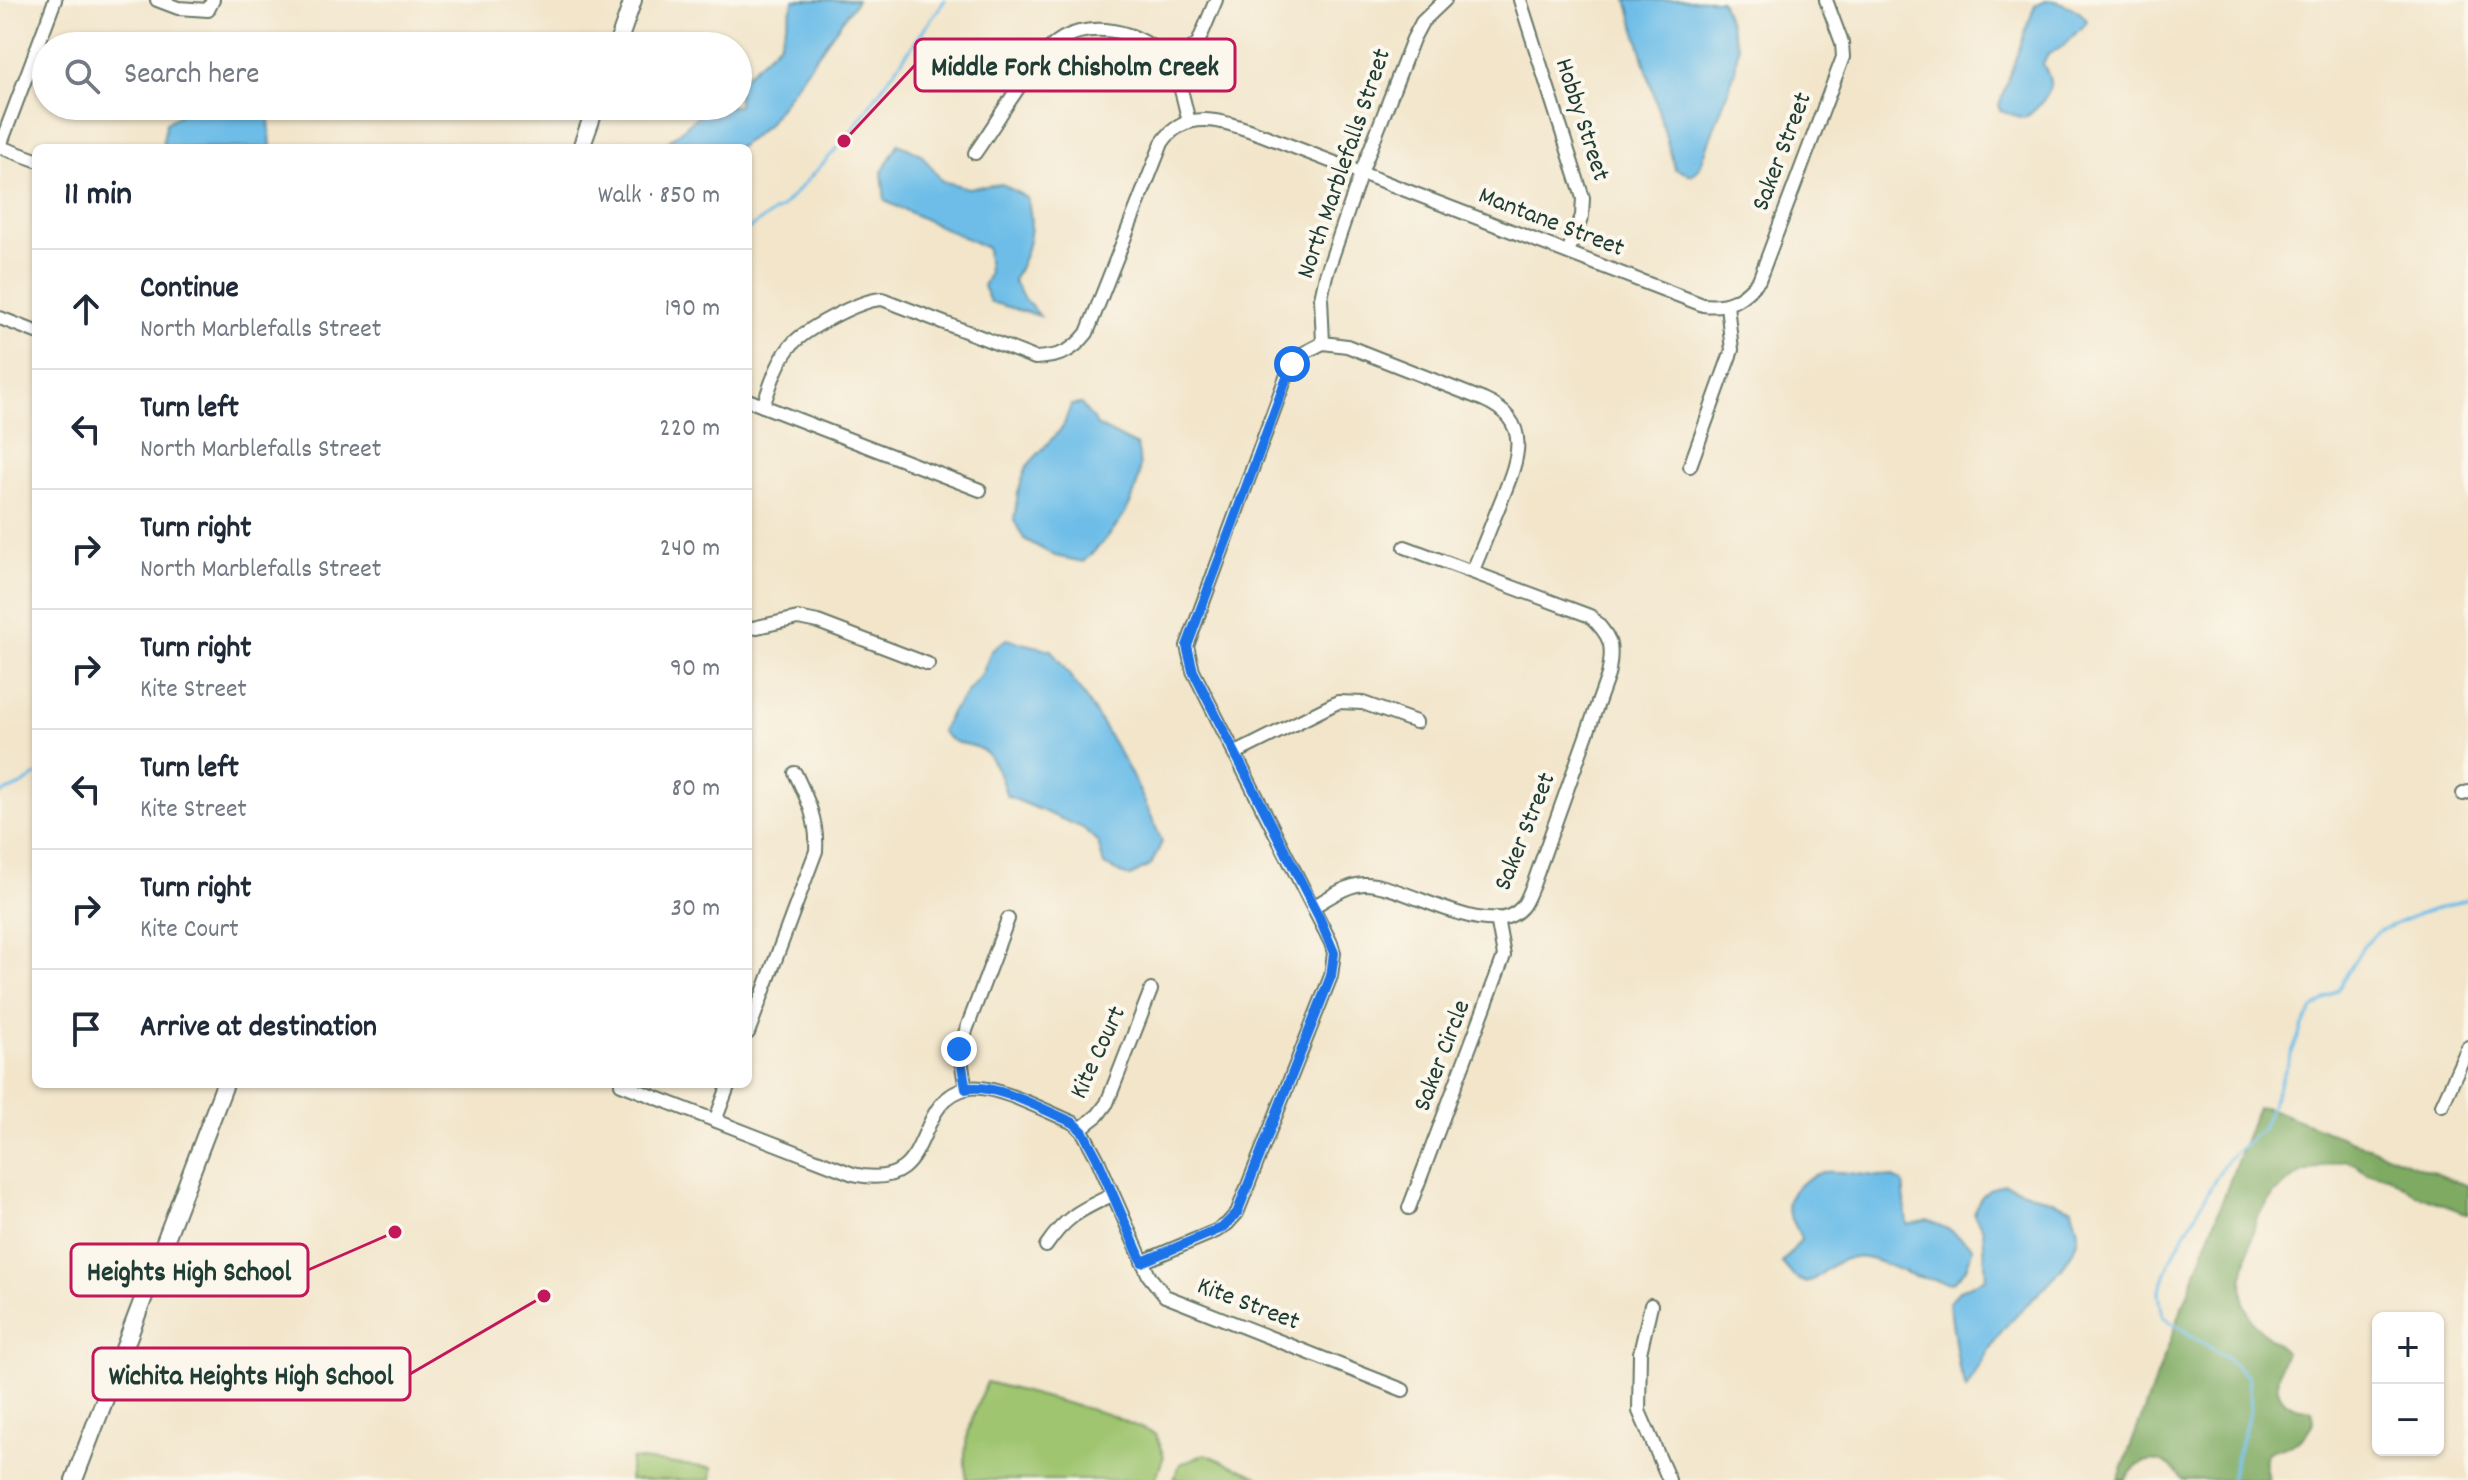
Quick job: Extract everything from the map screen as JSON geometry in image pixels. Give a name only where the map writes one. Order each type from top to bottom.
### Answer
[{"type":"main road","points":[[622,32],[633,0]]},
{"type":"main road","points":[[582,144],[591,120]]},
{"type":"main road","points":[[74,1480],[223,1088]]},
{"type":"street","points":[[43,32],[55,0]]},
{"type":"street","points":[[157,0],[178,8],[208,10],[213,0]]},
{"type":"street","points":[[1171,66],[1198,43],[1216,0]]},
{"type":"street","name":"North Marblefalls Street","points":[[1323,343],[1321,305],[1324,284],[1361,173],[1413,39],[1422,22],[1445,0]]},
{"type":"street","name":"Hobby Street","points":[[1520,0],[1583,198],[1583,211],[1568,252]]},
{"type":"street","name":"Saker Street","points":[[1727,305],[1746,295],[1759,280],[1843,57],[1842,43],[1826,0]]},
{"type":"street","points":[[763,406],[790,346],[800,337],[868,300],[882,299],[1035,358],[1060,356],[1071,351],[1087,333],[1162,143],[1169,132],[1189,122],[1171,66],[1154,49],[1122,33],[1103,29],[1084,31],[1051,47],[975,153]]},
{"type":"street","points":[[32,61],[0,147],[32,159]]},
{"type":"street","name":"Mantane Street","points":[[1189,122],[1210,119],[1226,122],[1703,305],[1727,305]]},
{"type":"street","points":[[1690,466],[1730,358],[1732,331],[1727,305]]},
{"type":"street","points":[[0,318],[32,330]]},
{"type":"street","points":[[1142,1262],[1222,1228],[1232,1219],[1240,1206],[1331,976],[1334,953],[1331,943],[1189,662],[1188,637],[1288,372],[1302,354],[1323,343],[1347,346],[1500,407],[1510,418],[1518,437],[1516,459],[1473,570]]},
{"type":"street","points":[[752,402],[980,490]]},
{"type":"street","name":"Saker Street","points":[[1405,547],[1590,616],[1606,632],[1612,652],[1608,675],[1533,885],[1521,908],[1497,918]]},
{"type":"street","points":[[752,628],[798,618],[818,622],[928,664]]},
{"type":"street","points":[[1234,754],[1338,702],[1363,703],[1416,722]]},
{"type":"street","points":[[752,1022],[816,851],[813,812],[795,773]]},
{"type":"street","points":[[1314,906],[1348,887],[1374,884],[1478,920],[1497,918]]},
{"type":"street","name":"Saker Circle","points":[[1409,1208],[1504,956],[1497,918]]},
{"type":"street","points":[[966,1089],[959,1049],[1008,919]]},
{"type":"street","name":"Kite Court","points":[[1080,1129],[1098,1115],[1107,1103],[1151,990]]},
{"type":"street","points":[[2442,1105],[2468,1047]]},
{"type":"street","points":[[631,1088],[853,1174],[884,1178],[898,1173],[911,1161],[940,1106],[956,1092],[971,1087],[1001,1092],[1074,1123],[1080,1129]]},
{"type":"street","points":[[715,1121],[727,1088]]},
{"type":"street","name":"Kite Street","points":[[1080,1129],[1097,1158],[1153,1285],[1165,1296],[1403,1390]]},
{"type":"street","points":[[1046,1246],[1058,1228],[1073,1214],[1112,1195]]},
{"type":"street","points":[[1651,1305],[1640,1353],[1639,1411],[1669,1480]]},
{"type":"green space","points":[[2265,1107],[2468,1186],[2468,1214],[2415,1194],[2388,1176],[2366,1173],[2344,1160],[2301,1173],[2287,1183],[2275,1193],[2256,1219],[2242,1281],[2244,1304],[2254,1324],[2286,1352],[2278,1381],[2280,1395],[2293,1406],[2312,1410],[2314,1421],[2300,1439],[2266,1454],[2265,1468],[2269,1480],[2183,1480],[2168,1466],[2154,1460],[2139,1465],[2125,1480],[2118,1480],[2257,1108]]},
{"type":"green space","points":[[987,1382],[1107,1414],[1155,1434],[1164,1456],[1155,1480],[967,1480],[966,1442]]},
{"type":"green space","points":[[1205,1454],[1266,1480],[1174,1480],[1180,1464]]},
{"type":"green space","points":[[631,1459],[712,1468],[711,1480],[629,1480]]},
{"type":"water","points":[[794,0],[857,0],[767,125],[743,144],[666,144],[693,120],[752,120],[752,70],[780,43]]},
{"type":"water","points":[[1627,0],[1721,0],[1738,47],[1735,71],[1700,167],[1692,175],[1675,169]]},
{"type":"water","points":[[2046,0],[2070,6],[2087,21],[2065,45],[2048,54],[2043,64],[2050,85],[2036,108],[2024,118],[2000,111],[1999,105],[2035,5]]},
{"type":"water","points":[[171,120],[269,120],[271,144],[163,144],[166,123]]},
{"type":"water","points":[[898,144],[921,154],[942,181],[968,188],[1002,184],[1027,198],[1031,220],[1029,240],[1013,280],[1024,299],[1040,316],[990,302],[983,286],[989,274],[987,248],[885,201],[882,172]]},
{"type":"water","points":[[1081,404],[1098,426],[1137,446],[1139,463],[1134,495],[1126,510],[1107,538],[1083,562],[1055,556],[1024,539],[1014,520],[1018,492],[1027,466],[1063,427],[1071,405]]},
{"type":"water","points":[[1006,639],[1051,650],[1099,719],[1140,792],[1162,842],[1151,865],[1129,877],[1104,865],[1098,842],[1083,828],[1007,796],[996,768],[983,751],[953,741],[941,731],[952,711],[983,672],[991,651]]},
{"type":"water","points":[[1840,1172],[1893,1178],[1903,1183],[1907,1225],[1928,1220],[1952,1231],[1972,1247],[1968,1263],[1960,1275],[1952,1283],[1915,1276],[1871,1259],[1852,1258],[1838,1262],[1806,1283],[1794,1277],[1782,1263],[1801,1240],[1788,1209],[1790,1197],[1798,1186],[1815,1175]]},
{"type":"water","points":[[2004,1184],[2072,1208],[2078,1233],[2069,1258],[2000,1333],[1966,1389],[1959,1368],[1949,1302],[1960,1290],[1986,1278],[1983,1229],[1974,1215],[1984,1194]]},
{"type":"waterway","points":[[752,226],[782,207],[844,141],[945,0]]},
{"type":"waterway","points":[[0,794],[32,778]]},
{"type":"waterway","points":[[2230,1480],[2251,1407],[2248,1377],[2225,1357],[2163,1317],[2159,1293],[2171,1258],[2225,1162],[2262,1129],[2302,1027],[2313,1009],[2339,988],[2363,946],[2379,931],[2419,914],[2468,899]]},
{"type":"place","name":"Middle Fork Chisholm Creek","points":[[844,141]]},
{"type":"place","name":"Heights High School","points":[[395,1232]]},
{"type":"place","name":"Wichita Heights High School","points":[[544,1296]]},
{"type":"route","points":[[959,1049],[966,1089],[971,1087],[1001,1092],[1074,1123],[1083,1132],[1142,1262],[1222,1228],[1237,1213],[1331,976],[1334,953],[1319,917],[1193,671],[1187,646],[1292,364]]}]
